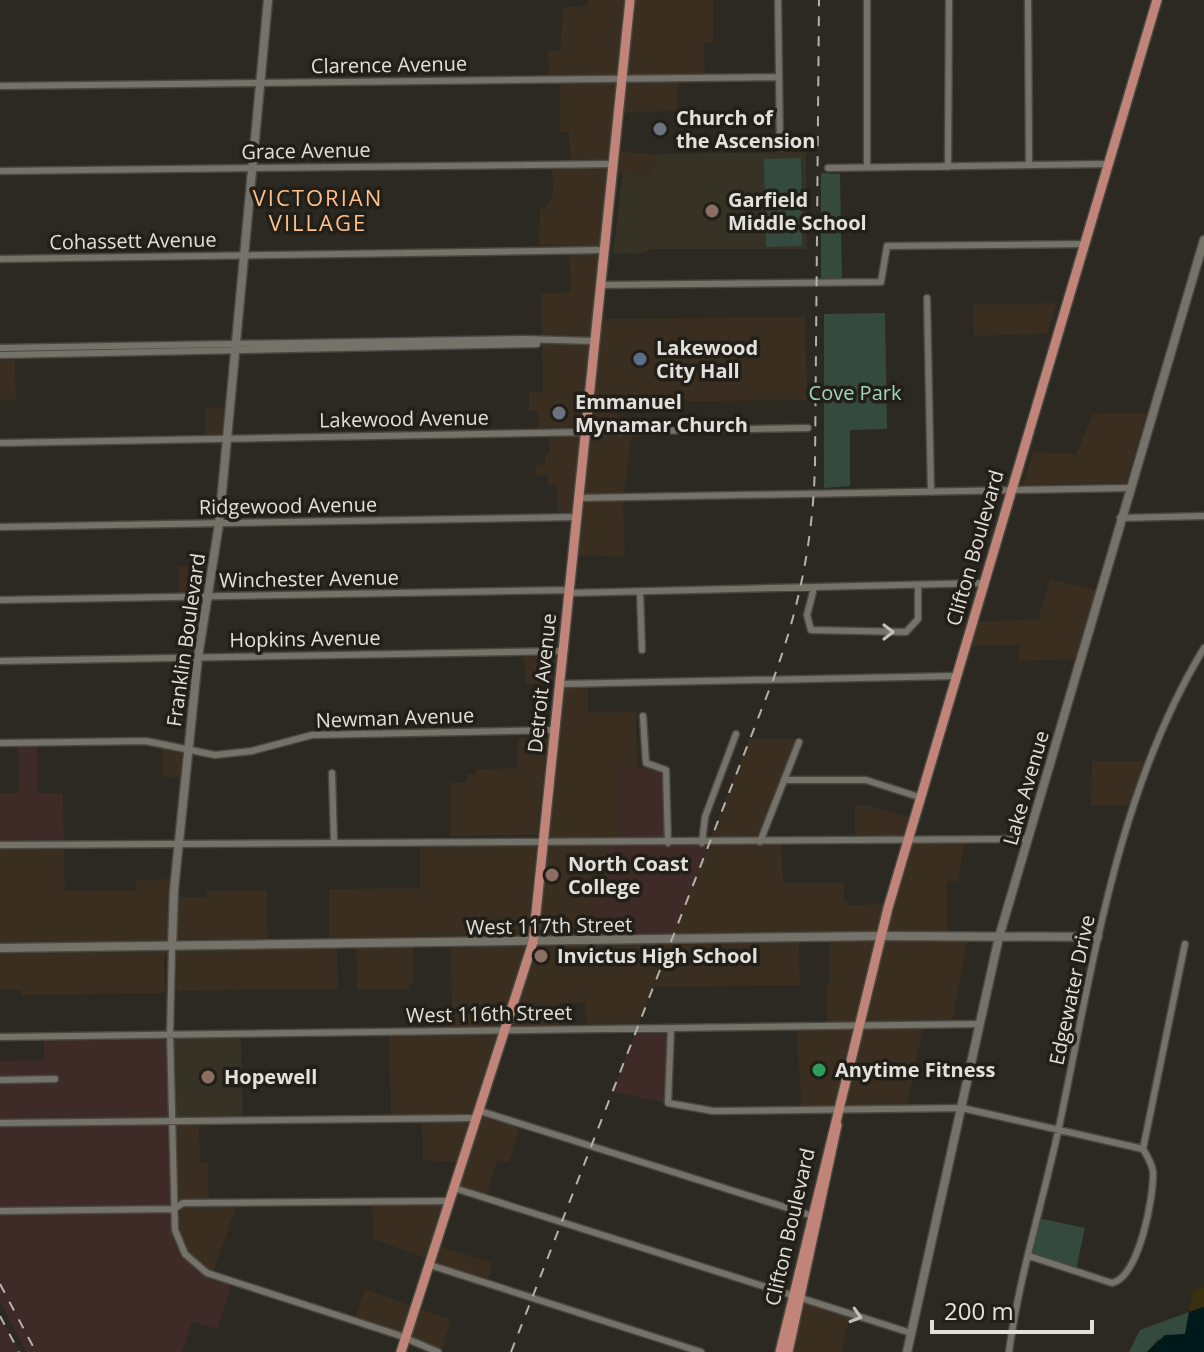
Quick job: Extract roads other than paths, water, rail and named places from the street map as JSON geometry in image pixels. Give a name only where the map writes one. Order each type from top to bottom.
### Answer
[{"type":"main road","name":"Detroit Avenue","points":[[401,1352],[533,942],[630,0]]},
{"type":"main road","name":"Clifton Boulevard","points":[[780,1352],[796,1298],[858,1026],[919,797],[1157,0]]},
{"type":"main road","name":"Clifton Boulevard","points":[[788,1352],[796,1298]]},
{"type":"street","name":"Franklin Boulevard","points":[[268,0],[255,168],[225,438],[219,524],[205,597],[178,843],[170,1034],[174,1209],[180,1246],[191,1262],[207,1273],[405,1339]]},
{"type":"street","points":[[778,0],[780,148]]},
{"type":"street","points":[[867,0],[867,167]]},
{"type":"street","points":[[948,167],[949,0]]},
{"type":"street","points":[[1028,0],[1029,165]]},
{"type":"street","name":"Clarence Avenue","points":[[0,86],[778,77]]},
{"type":"street","name":"Grace Avenue","points":[[0,171],[613,164]]},
{"type":"street","points":[[828,168],[1108,164]]},
{"type":"street","name":"Lake Avenue","points":[[907,1352],[999,937],[1204,240]]},
{"type":"street","points":[[600,285],[881,282],[885,279],[887,246],[1084,244]]},
{"type":"street","name":"Cohassett Avenue","points":[[0,259],[603,250]]},
{"type":"street","points":[[927,298],[931,492]]},
{"type":"street","points":[[0,355],[387,344],[524,346],[594,341]]},
{"type":"street","points":[[0,348],[103,350]]},
{"type":"street","name":"Lakewood Avenue","points":[[0,443],[808,428]]},
{"type":"street","points":[[578,498],[1129,488]]},
{"type":"street","points":[[1120,518],[1204,516]]},
{"type":"street","name":"Ridgewood Avenue","points":[[0,527],[576,517]]},
{"type":"street","name":"Winchester Avenue","points":[[0,600],[640,592],[984,583]]},
{"type":"street","points":[[814,588],[807,620],[811,630],[909,631],[918,619],[918,585]]},
{"type":"street","points":[[640,592],[642,650]]},
{"type":"street","name":"Edgewater Drive","points":[[1009,1352],[1098,937],[1147,768],[1171,707],[1204,648]]},
{"type":"street","name":"Hopkins Avenue","points":[[0,661],[563,651]]},
{"type":"street","points":[[560,684],[955,676]]},
{"type":"street","points":[[643,716],[646,763],[666,770],[668,843]]},
{"type":"street","name":"Newman Avenue","points":[[0,743],[146,741],[188,752],[215,755],[252,751],[312,735],[555,730]]},
{"type":"street","points":[[702,843],[705,817],[736,734]]},
{"type":"street","points":[[760,842],[799,742]]},
{"type":"street","points":[[332,773],[334,841]]},
{"type":"street","points":[[784,780],[866,780],[919,797]]},
{"type":"street","points":[[0,845],[1027,839]]},
{"type":"street","name":"West 117th Street","points":[[0,948],[881,936],[1098,937]]},
{"type":"street","points":[[1029,1256],[1058,1263],[1106,1283],[1123,1278],[1134,1262],[1153,1171],[1143,1149],[1185,944]]},
{"type":"street","name":"West 116th Street","points":[[0,1037],[978,1024]]},
{"type":"street","points":[[671,1028],[668,1103],[713,1111],[962,1108],[1143,1149]]},
{"type":"street","points":[[0,1080],[55,1079]]},
{"type":"street","points":[[0,1123],[478,1114],[815,1217]]},
{"type":"street","points":[[454,1188],[911,1333]]},
{"type":"street","points":[[0,1211],[174,1209],[183,1203],[449,1201]]},
{"type":"street","points":[[430,1265],[701,1352]]},
{"type":"street","points":[[405,1339],[438,1352]]},
{"type":"water","points":[[1204,1307],[1204,1352],[1147,1352],[1165,1335],[1185,1334],[1189,1312]]},
{"type":"railway","points":[[511,1352],[773,680],[797,601],[808,548],[815,465],[819,0]]},
{"type":"railway","points":[[0,1284],[36,1352]]},
{"type":"railway","points":[[0,1316],[19,1352]]},
{"type":"place","name":"Church of the Ascension","points":[[660,129]]},
{"type":"place","name":"Garfield Middle School","points":[[712,211]]},
{"type":"place","name":"Lakewood City Hall","points":[[640,359]]},
{"type":"place","name":"Emmanuel Mynamar Church","points":[[559,413]]},
{"type":"place","name":"North Coast College","points":[[552,875]]},
{"type":"place","name":"Invictus High School","points":[[541,956]]},
{"type":"place","name":"Anytime Fitness","points":[[819,1070]]},
{"type":"place","name":"Hopewell","points":[[208,1077]]},
{"type":"district","name":"VICTORIAN VILLAGE","points":[[318,210]]},
{"type":"park label","name":"Cove Park","points":[[855,393]]}]
